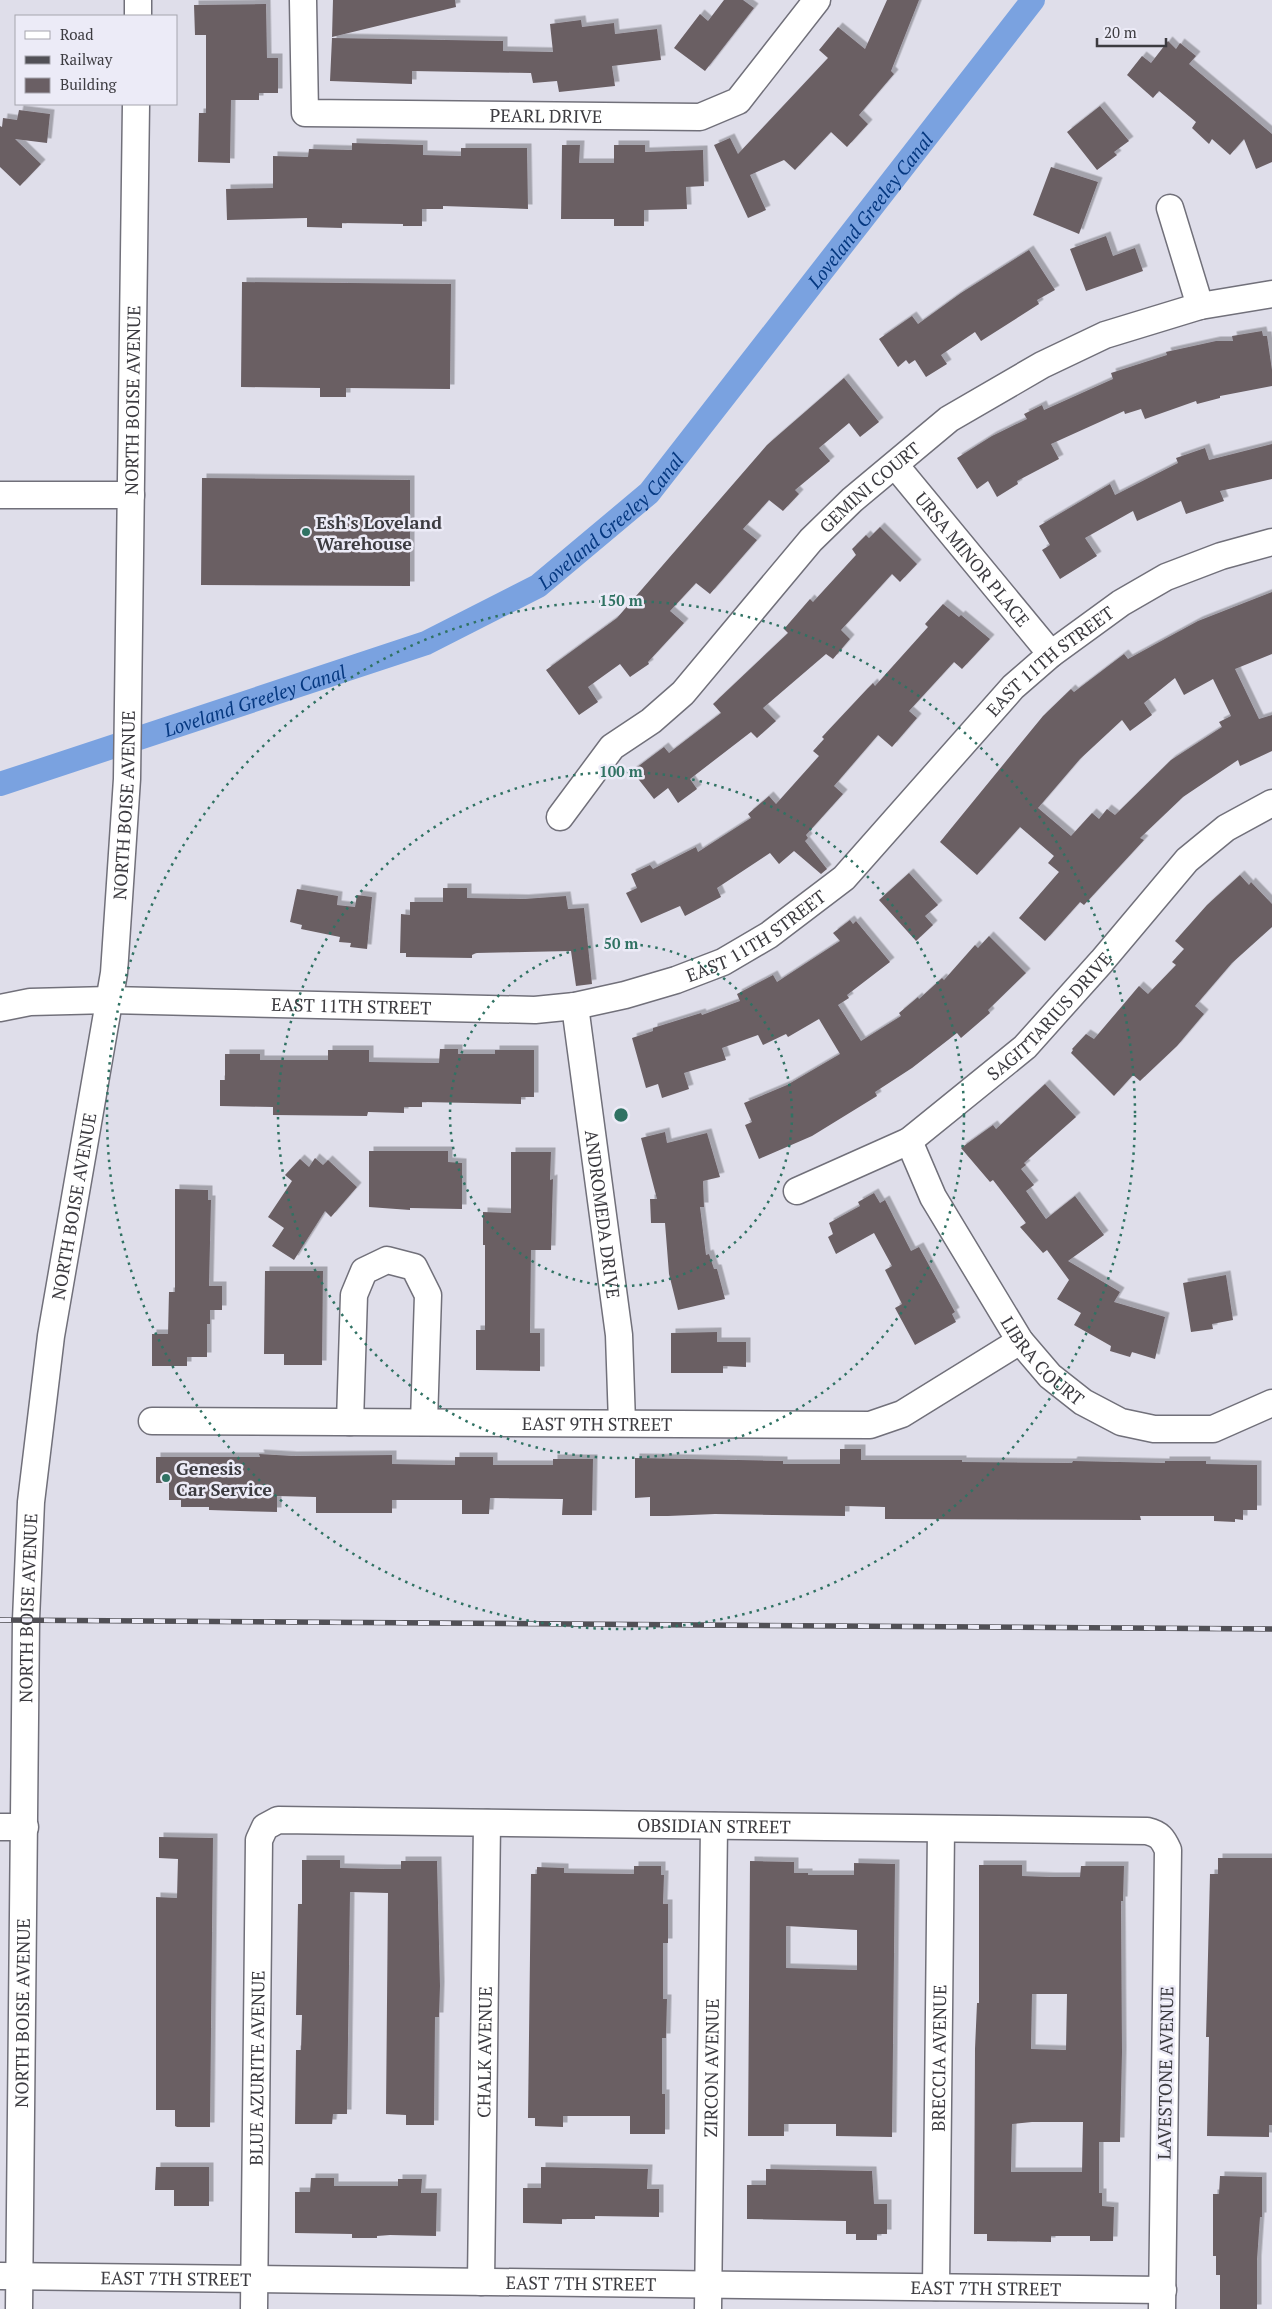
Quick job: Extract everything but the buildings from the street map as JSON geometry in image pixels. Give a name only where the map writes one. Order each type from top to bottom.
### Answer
[{"type":"street","points":[[138,0],[138,15]]},
{"type":"street","name":"PEARL DRIVE","points":[[303,0],[306,113],[700,117],[738,101],[817,0]]},
{"type":"street","name":"NORTH BOISE AVENUE","points":[[19,2309],[10,2276],[12,1827],[26,1620],[31,1502],[51,1336],[110,1000],[119,926],[127,779],[126,710],[136,105]]},
{"type":"street","points":[[1170,208],[1200,306]]},
{"type":"street","name":"GEMINI COURT","points":[[560,817],[612,747],[651,721],[683,693],[811,540],[852,500],[949,419],[1042,365],[1105,335],[1200,306],[1272,294]]},
{"type":"street","name":"URSA MINOR PLACE","points":[[895,465],[1051,654]]},
{"type":"street","points":[[0,495],[131,495]]},
{"type":"street","name":"EAST 11TH STREET","points":[[0,1008],[30,1002],[110,1000],[526,1010],[575,1006],[625,996],[676,980],[723,962],[769,935],[844,878],[1014,687],[1051,654],[1121,603],[1166,577],[1221,556],[1272,542]]},
{"type":"street","name":"SAGITTARIUS DRIVE","points":[[797,1191],[909,1141],[1025,1047],[1102,961],[1187,860],[1226,828],[1272,803]]},
{"type":"street","name":"ANDROMEDA DRIVE","points":[[575,1006],[619,1335],[622,1423]]},
{"type":"street","name":"LIBRA COURT","points":[[909,1141],[933,1197],[1020,1341],[1050,1376],[1083,1402],[1120,1422],[1154,1429],[1213,1429],[1272,1403]]},
{"type":"street","points":[[350,1422],[354,1294],[364,1271],[387,1260],[414,1267],[428,1294],[424,1422]]},
{"type":"street","name":"EAST 9TH STREET","points":[[152,1421],[870,1425],[902,1414],[1020,1341]]},
{"type":"street","name":"OBSIDIAN STREET","points":[[265,1827],[278,1820],[1147,1831],[1156,1833],[1162,1838]]},
{"type":"street","name":"CHALK AVENUE","points":[[481,2282],[487,1823]]},
{"type":"street","name":"ZIRCON AVENUE","points":[[708,2297],[714,1826]]},
{"type":"street","name":"BLUE AZURITE AVENUE","points":[[254,2309],[260,1840],[265,1827]]},
{"type":"street","name":"BRECCIA AVENUE","points":[[936,2287],[941,1829]]},
{"type":"street","name":"LAVESTONE AVENUE","points":[[1162,1838],[1168,1850],[1163,2300]]},
{"type":"street","name":"EAST 7TH STREET","points":[[10,2276],[481,2282],[708,2297],[936,2287],[1163,2300]]},
{"type":"waterway","name":"Loveland Greeley Canal","points":[[0,784],[426,643],[538,586],[649,493],[1033,0]]},
{"type":"railway","points":[[0,1620],[1272,1629]]},
{"type":"place","name":"Esh's Loveland Warehouse","points":[[306,532]]},
{"type":"place","name":"Genesis Car Service","points":[[166,1478]]}]
